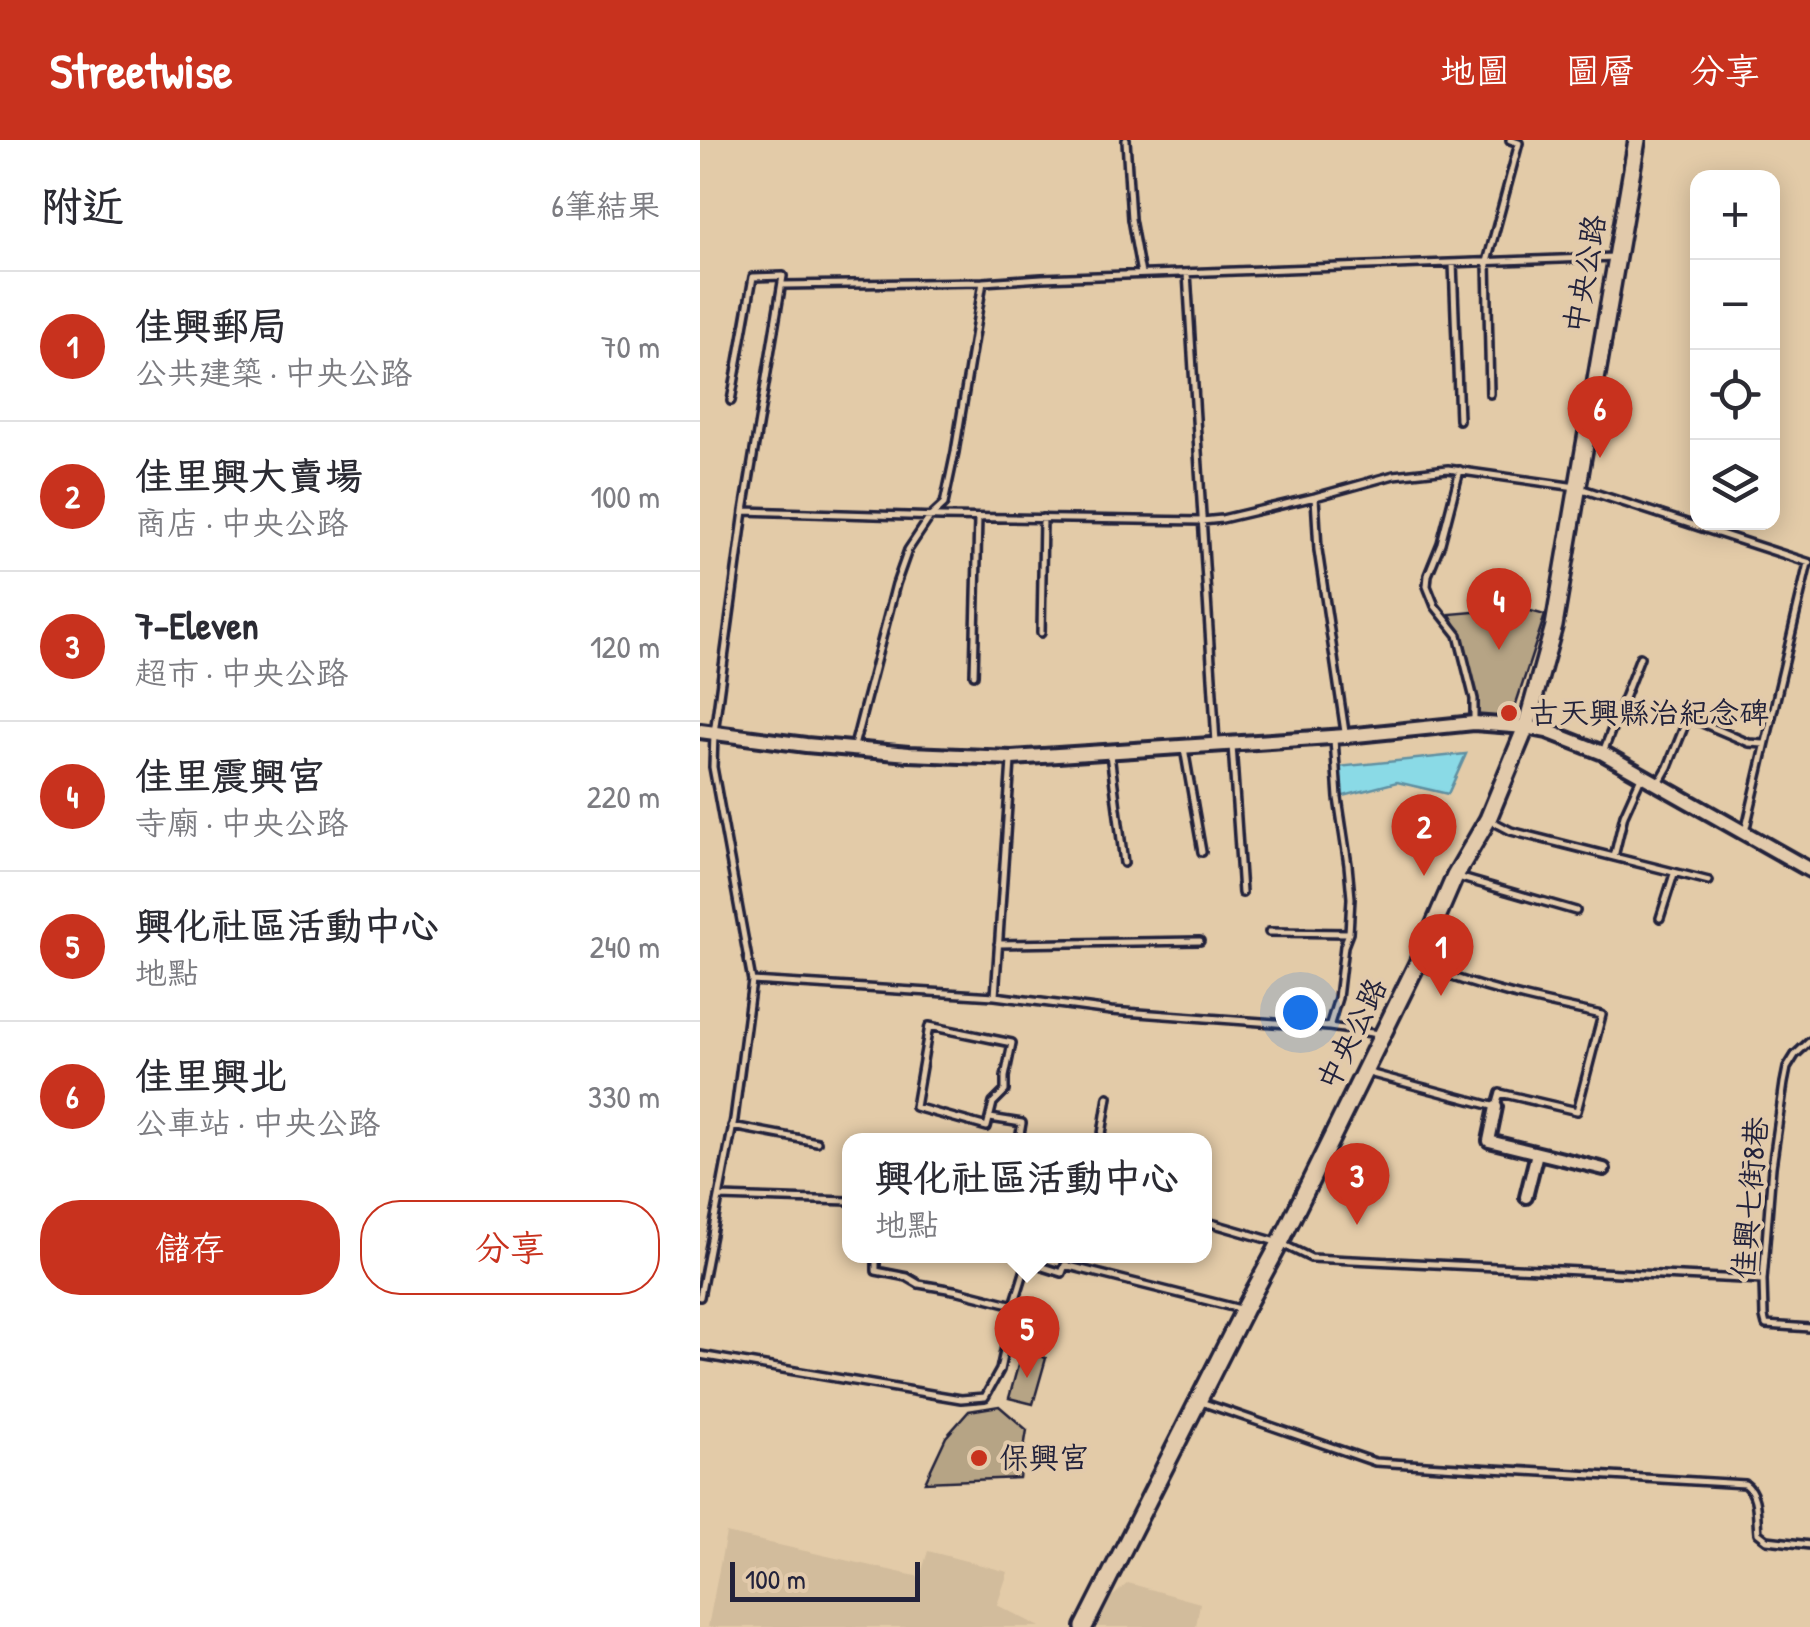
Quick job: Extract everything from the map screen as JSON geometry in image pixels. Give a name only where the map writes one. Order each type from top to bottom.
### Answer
[{"type":"main road","name":"中央公路","points":[[1084,1627],[1364,1072],[1455,876],[1488,819],[1526,727],[1554,626],[1636,140]]},
{"type":"street","points":[[707,732],[909,754],[1012,758],[1474,724],[1526,727],[1603,753],[1810,870]]},
{"type":"street","points":[[1496,1107],[1489,1141],[1604,1169]]},
{"type":"street","points":[[1526,1198],[1537,1152]]},
{"type":"lane","points":[[1126,140],[1130,219],[1142,274]]},
{"type":"lane","points":[[1490,394],[1487,262],[1519,144],[1510,140]]},
{"type":"lane","points":[[784,284],[983,282],[1616,256]]},
{"type":"lane","points":[[1452,263],[1459,420]]},
{"type":"lane","points":[[1186,273],[1216,743]]},
{"type":"lane","points":[[700,1297],[732,1126],[752,981],[707,732],[784,276],[753,277],[731,401]]},
{"type":"lane","points":[[854,748],[908,550],[930,517],[944,504],[983,282]]},
{"type":"lane","points":[[744,511],[978,518],[1222,519],[1394,475],[1448,469],[1576,488],[1714,530],[1809,563],[1744,834]]},
{"type":"lane","points":[[1460,470],[1427,586],[1435,606],[1458,635],[1474,700],[1474,724]]},
{"type":"lane","points":[[1314,498],[1330,640],[1344,709],[1338,798],[1350,898],[1349,933],[1329,1027]]},
{"type":"lane","points":[[974,675],[978,518]]},
{"type":"lane","points":[[1041,633],[1043,518]]},
{"type":"lane","points":[[1603,753],[1640,657]]},
{"type":"lane","points":[[1657,784],[1688,717],[1748,743],[1764,744]]},
{"type":"lane","points":[[1232,742],[1242,893]]},
{"type":"lane","points":[[1184,746],[1202,852]]},
{"type":"lane","points":[[1110,751],[1124,862]]},
{"type":"lane","points":[[995,996],[1012,758]]},
{"type":"lane","points":[[1614,857],[1624,815],[1642,775]]},
{"type":"lane","points":[[1488,819],[1511,831],[1709,881]]},
{"type":"lane","points":[[1660,918],[1674,873]]},
{"type":"lane","points":[[1455,876],[1576,911]]},
{"type":"lane","points":[[1269,932],[1349,933]]},
{"type":"lane","points":[[998,944],[1200,941]]},
{"type":"lane","points":[[1364,1072],[1496,1107],[1500,1093],[1577,1111],[1602,1015],[1522,998],[1417,964]]},
{"type":"lane","points":[[752,981],[995,996],[1111,1011],[1382,1034]]},
{"type":"lane","points":[[928,1026],[1012,1043],[1005,1091],[993,1103],[990,1118],[987,1126],[915,1107],[928,1026]]},
{"type":"lane","name":"佳興七街8巷","points":[[1810,1041],[1794,1054],[1787,1068],[1772,1167],[1763,1280],[1766,1325],[1810,1328]]},
{"type":"lane","points":[[1103,1133],[1108,1097]]},
{"type":"lane","points":[[990,1118],[1022,1124],[1020,1133]]},
{"type":"lane","points":[[732,1126],[817,1142]]},
{"type":"lane","points":[[720,1196],[842,1201]]},
{"type":"lane","points":[[1212,1223],[1280,1243],[1312,1258],[1763,1280]]},
{"type":"lane","points":[[876,1263],[876,1271],[1014,1305]]},
{"type":"lane","points":[[700,1355],[961,1398],[985,1397],[1000,1370],[1027,1263]]},
{"type":"lane","points":[[1039,1263],[1062,1273],[1066,1264],[1244,1310]]},
{"type":"lane","points":[[1197,1401],[1375,1462],[1744,1484],[1754,1496],[1758,1533],[1762,1537],[1810,1545]]},
{"type":"shaded area","points":[[726,1533],[920,1577],[928,1551],[1008,1572],[997,1605],[1040,1627],[708,1627]]},
{"type":"shaded area","points":[[1128,1583],[1200,1603],[1196,1627],[1077,1627]]},
{"type":"water","points":[[1466,754],[1448,794],[1397,782],[1340,797],[1337,767]]},
{"type":"building","points":[[1520,608],[1545,615],[1512,716],[1473,719],[1469,668],[1450,614]]},
{"type":"building","points":[[1022,1351],[1046,1358],[1033,1404],[1009,1398]]},
{"type":"building","name":"保興宮","points":[[999,1406],[1027,1430],[1019,1478],[925,1482],[946,1437],[969,1411]]},
{"type":"place","name":"佳里興北","points":[[1600,458]]},
{"type":"place","name":"佳里震興宮","points":[[1499,650]]},
{"type":"place","name":"古天興縣治紀念碑","points":[[1509,713]]},
{"type":"place","name":"佳里興大賣場","points":[[1424,876]]},
{"type":"place","name":"佳興郵局","points":[[1441,996]]},
{"type":"place","name":"7-Eleven","points":[[1357,1225]]},
{"type":"place","name":"興化社區活動中心","points":[[1027,1378]]},
{"type":"place","name":"保興宮","points":[[979,1458]]}]
